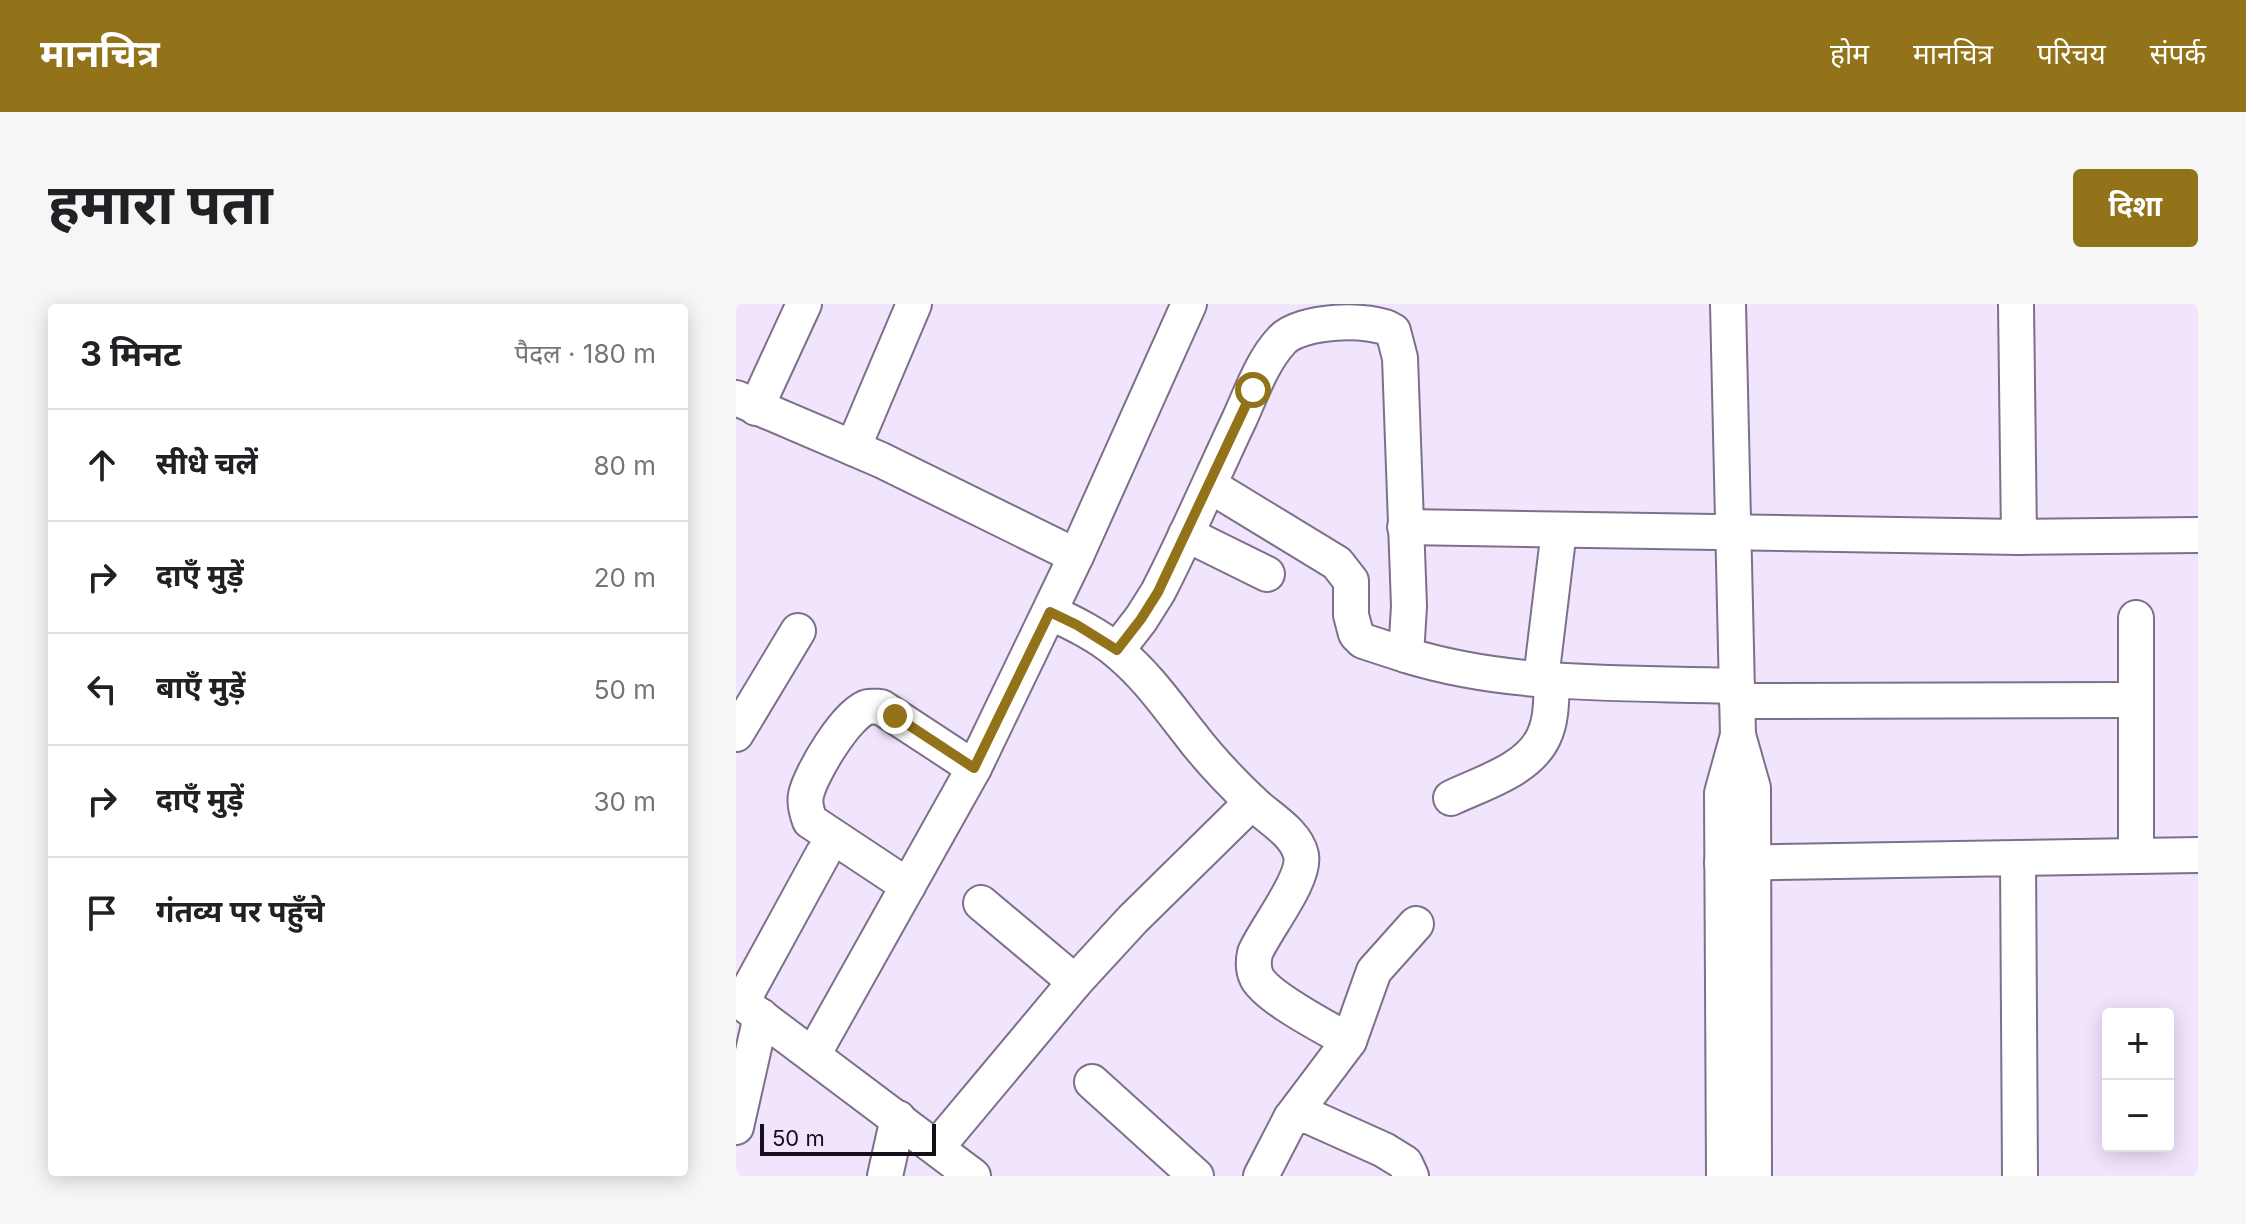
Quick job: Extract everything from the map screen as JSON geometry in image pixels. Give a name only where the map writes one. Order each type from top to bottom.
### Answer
[{"type":"street","points":[[804,304],[746,403],[853,448],[1076,556]]},
{"type":"street","points":[[853,448],[914,304]]},
{"type":"street","points":[[813,1055],[974,768],[1076,556],[1189,304]]},
{"type":"street","points":[[1724,1176],[1738,863],[1753,788],[1737,707],[1728,304]]},
{"type":"street","points":[[2016,304],[2019,537]]},
{"type":"street","points":[[1117,650],[1141,619],[1186,534],[1265,366],[1284,338],[1296,329],[1310,325],[1383,325],[1393,331],[1400,358],[1409,606],[1406,655]]},
{"type":"street","points":[[1209,485],[1337,563],[1351,581],[1351,615],[1356,634],[1363,641],[1458,669],[1737,707],[2136,700]]},
{"type":"street","points":[[1405,527],[2019,537],[2198,535]]},
{"type":"street","points":[[1451,798],[1512,769],[1544,738],[1549,723],[1547,680],[1559,530]]},
{"type":"street","points":[[1186,534],[1267,574]]},
{"type":"street","points":[[1050,612],[1117,650],[1161,695],[1192,736],[1252,802],[1289,836],[1301,857],[1297,878],[1255,953],[1253,965],[1256,976],[1271,993],[1349,1041]]},
{"type":"street","points":[[2136,618],[2136,855]]},
{"type":"street","points":[[736,734],[798,631]]},
{"type":"street","points":[[908,886],[810,821],[806,797],[810,783],[847,724],[869,706],[881,707],[974,768]]},
{"type":"street","points":[[937,1147],[1075,982],[1133,919],[1252,802]]},
{"type":"street","points":[[736,1127],[746,1005],[823,854]]},
{"type":"street","points":[[1738,863],[2198,855]]},
{"type":"street","points":[[2018,858],[2020,1176]]},
{"type":"street","points":[[1738,863],[1754,1176]]},
{"type":"street","points":[[981,903],[1075,982]]},
{"type":"street","points":[[1261,1176],[1291,1118],[1349,1041],[1374,971],[1416,924]]},
{"type":"street","points":[[746,1005],[973,1176]]},
{"type":"street","points":[[1092,1082],[1196,1176]]},
{"type":"street","points":[[1291,1118],[1306,1115],[1384,1150],[1405,1163],[1411,1176]]},
{"type":"street","points":[[885,1176],[898,1118]]},
{"type":"route","points":[[895,716],[974,768],[1050,612],[1117,650],[1158,592],[1253,390]]}]
